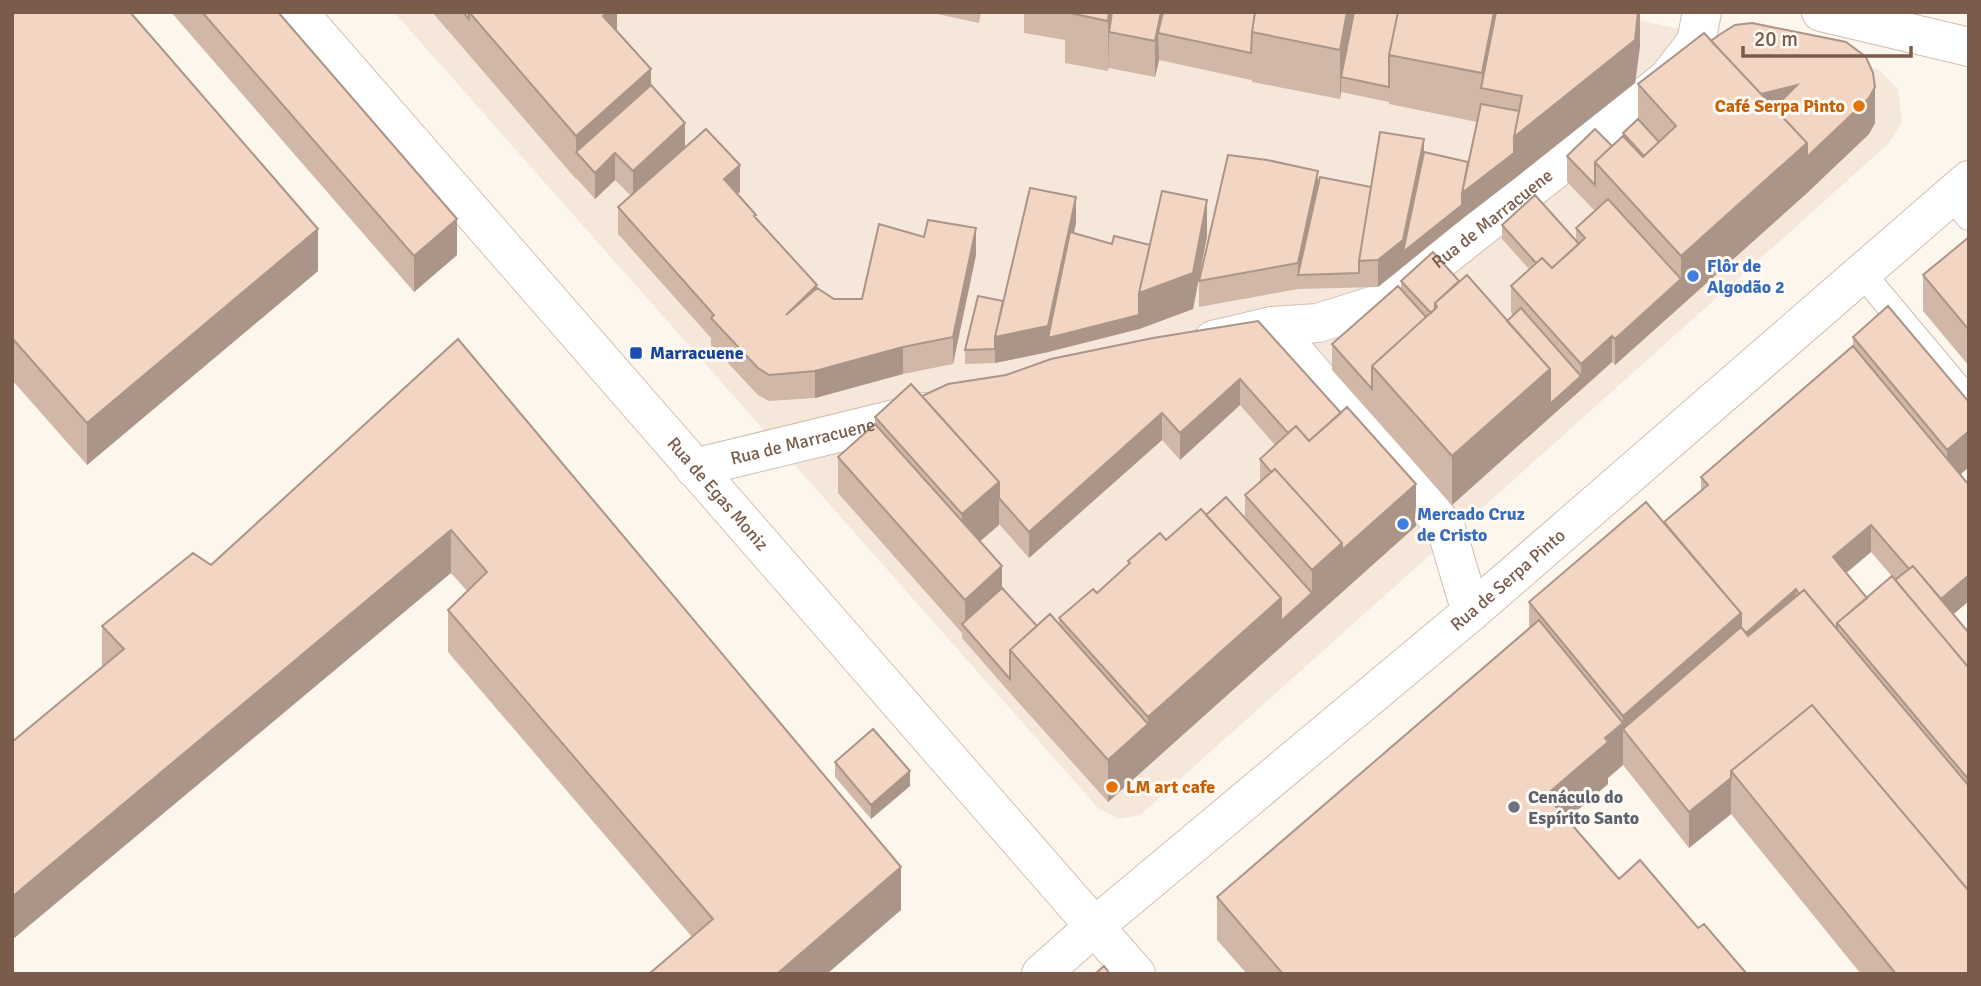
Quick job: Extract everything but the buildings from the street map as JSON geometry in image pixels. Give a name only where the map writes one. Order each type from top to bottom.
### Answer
[{"type":"street","name":"Rua de Egas Moniz","points":[[298,12],[1136,974]]},
{"type":"street","name":"Rua de Marracuene","points":[[1178,349],[1272,326],[1318,323],[1388,302],[1668,78],[1696,42],[1702,12]]},
{"type":"street","points":[[1821,12],[1969,47]]},
{"type":"street","name":"Rua de Serpa Pinto","points":[[1041,974],[1471,612],[1861,272],[1963,197]]},
{"type":"street","points":[[1272,326],[1446,528],[1471,612]]},
{"type":"street","name":"Rua de Marracuene","points":[[694,468],[951,406]]},
{"type":"lane","points":[[1861,272],[1969,401]]},
{"type":"shaded area","points":[[394,12],[1598,12],[1878,69],[1898,89],[1902,123],[1888,144],[1140,815],[1119,819],[1099,809]]},
{"type":"place","name":"Café Serpa Pinto","points":[[1859,106]]},
{"type":"place","name":"Flôr de Algodão 2","points":[[1693,276]]},
{"type":"place","name":"Marracuene","points":[[636,353]]},
{"type":"place","name":"Mercado Cruz de Cristo","points":[[1403,524]]},
{"type":"place","name":"LM art cafe","points":[[1112,787]]},
{"type":"place","name":"Cenáculo do Espírito Santo","points":[[1514,807]]}]
